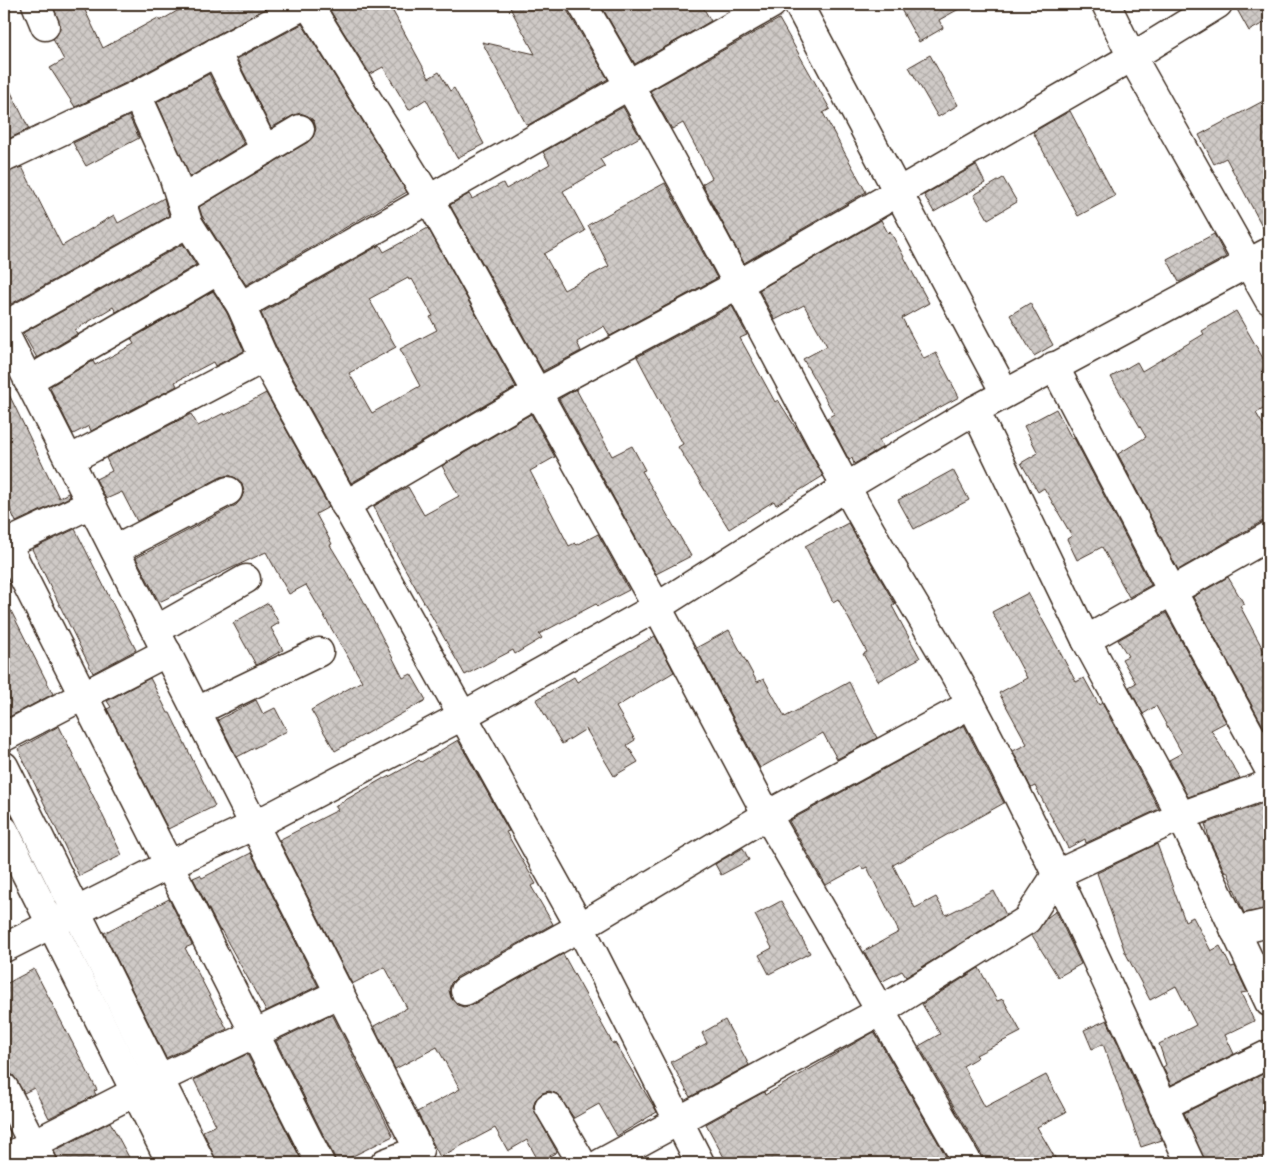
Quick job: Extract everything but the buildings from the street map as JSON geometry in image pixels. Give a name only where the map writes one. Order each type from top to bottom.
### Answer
[{"type":"street","points":[[4,158],[137,95],[307,4],[429,200],[657,607],[767,815],[879,1012],[968,1163]]},
{"type":"street","points":[[582,4],[630,85],[739,284],[846,487],[971,704],[1057,874],[1190,1163]]},
{"type":"street","points":[[240,306],[772,4]]},
{"type":"street","points":[[798,4],[1005,393]]},
{"type":"street","points":[[1106,4],[1132,57],[1259,257],[1269,300]]},
{"type":"street","points":[[345,505],[538,392],[739,284],[1132,57],[1218,4]]},
{"type":"street","points":[[216,52],[265,150]]},
{"type":"street","points":[[137,95],[172,172],[185,212],[217,270],[240,306],[264,358],[464,715],[580,928],[700,1163]]},
{"type":"street","points":[[300,129],[265,150],[185,212],[6,340],[115,550],[419,1150],[385,1163]]},
{"type":"street","points":[[4,948],[50,923],[76,912],[168,865],[255,825],[464,715],[657,607],[846,487],[975,410],[1259,257]]},
{"type":"street","points":[[28,381],[217,270]]},
{"type":"street","points":[[69,460],[264,358]]},
{"type":"street","points":[[1054,366],[1172,591],[1269,769]]},
{"type":"street","points":[[975,410],[1086,640],[1181,816],[1235,931],[1268,995]]},
{"type":"street","points":[[115,550],[228,491]]},
{"type":"street","points":[[91,504],[5,543],[320,1163]]},
{"type":"street","points":[[1086,640],[1269,536]]},
{"type":"street","points":[[4,738],[82,695],[161,641],[246,579]]},
{"type":"street","points":[[197,711],[319,652]]},
{"type":"street","points":[[465,991],[580,928],[767,815],[971,704]]},
{"type":"street","points":[[4,766],[200,1163]]},
{"type":"street","points":[[601,1163],[879,1012],[1027,920],[1057,874],[1181,816],[1269,784]]},
{"type":"street","points":[[4,830],[170,1163]]},
{"type":"street","points":[[1235,931],[1269,923]]},
{"type":"street","points":[[159,1079],[340,993]]},
{"type":"street","points":[[1163,1106],[1269,1054]]},
{"type":"street","points":[[4,1088],[38,1154]]},
{"type":"street","points":[[4,1159],[38,1154],[135,1092]]},
{"type":"street","points":[[549,1107],[582,1163]]}]
